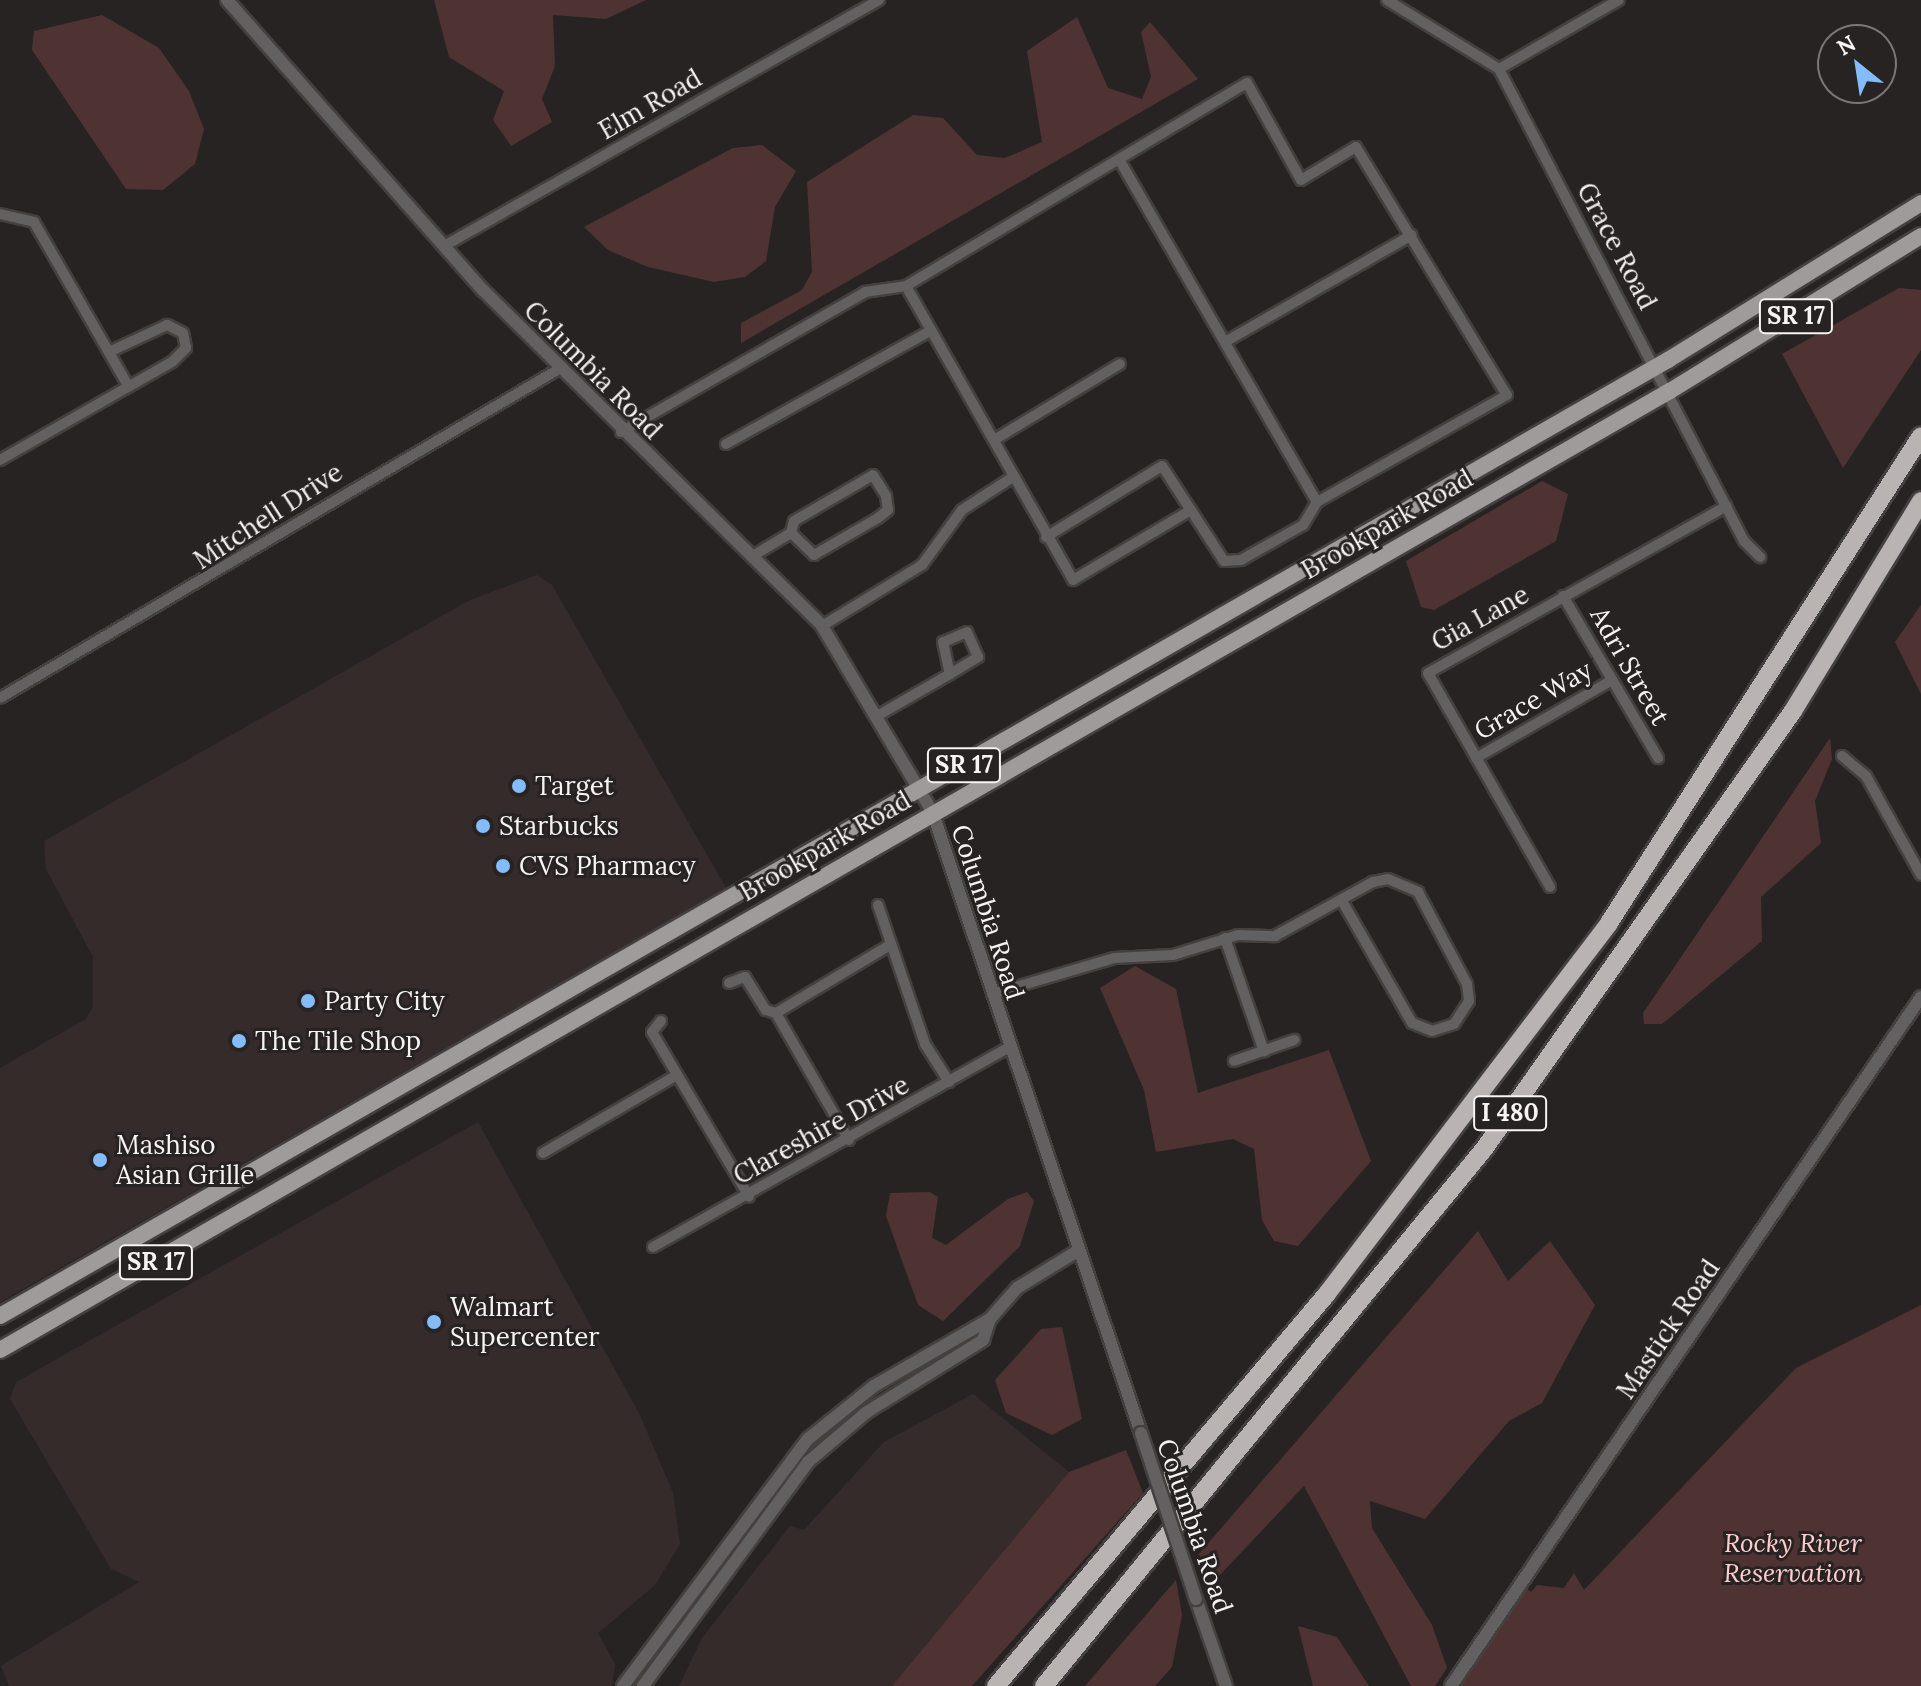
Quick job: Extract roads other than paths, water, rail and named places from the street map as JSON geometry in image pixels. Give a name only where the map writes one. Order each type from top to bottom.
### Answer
[{"type":"highway","name":"I 480","points":[[996,1686],[1326,1295],[1609,923],[1760,697],[1921,436]]},
{"type":"highway","name":"I 480","points":[[1044,1686],[1484,1149],[1793,711],[1921,501]]},
{"type":"main road","name":"Brookpark Road","points":[[0,1316],[1656,367],[1921,203]]},
{"type":"main road","name":"Brookpark Road","points":[[0,1350],[932,811],[1670,391],[1921,236]]},
{"type":"street","name":"Columbia Road","points":[[227,0],[444,246],[559,369],[621,432],[756,554],[822,626],[877,716],[932,811],[1226,1686]]},
{"type":"street","name":"Elm Road","points":[[444,246],[879,0]]},
{"type":"street","points":[[1387,0],[1499,69],[1619,0]]},
{"type":"street","name":"Grace Road","points":[[1499,69],[1670,391],[1727,506],[1760,557]]},
{"type":"street","points":[[621,432],[865,292],[906,286],[1247,83],[1301,180],[1356,147],[1507,395],[1317,502],[1303,525],[1224,561],[1162,466],[1046,537]]},
{"type":"street","points":[[1120,161],[1317,502]]},
{"type":"street","points":[[5,212],[34,222],[129,387]]},
{"type":"street","points":[[1225,342],[1412,235]]},
{"type":"street","points":[[906,286],[928,332],[994,440],[1010,479],[1073,580],[1191,510]]},
{"type":"street","points":[[0,460],[172,362],[186,348],[183,333],[167,325],[109,352]]},
{"type":"street","points":[[726,444],[928,332]]},
{"type":"street","points":[[994,440],[1120,364]]},
{"type":"street","name":"Mitchell Drive","points":[[0,698],[559,369]]},
{"type":"street","points":[[756,554],[791,533],[794,521],[873,475],[886,496],[888,510],[814,555],[791,533]]},
{"type":"street","points":[[822,626],[922,565],[962,510],[1010,479]]},
{"type":"street","name":"Gia Lane","points":[[1550,887],[1428,673],[1727,506]]},
{"type":"street","name":"Adri Street","points":[[1563,596],[1658,758]]},
{"type":"street","points":[[877,716],[950,674]]},
{"type":"street","name":"Grace Way","points":[[1476,758],[1612,680]]},
{"type":"street","points":[[1842,756],[1866,776],[1921,875]]},
{"type":"street","points":[[992,994],[1114,958],[1173,955],[1225,938],[1287,932],[1373,882],[1401,881],[1418,892],[1467,984],[1469,1001],[1454,1024],[1432,1031],[1412,1023],[1342,901]]},
{"type":"street","points":[[878,905],[925,1044],[949,1082]]},
{"type":"street","points":[[1225,938],[1264,1051]]},
{"type":"street","points":[[776,1013],[890,945]]},
{"type":"street","points":[[729,983],[745,977],[766,1010],[776,1013],[849,1140]]},
{"type":"street","name":"Mastick Road","points":[[1451,1686],[1921,997]]},
{"type":"street","points":[[661,1021],[652,1032],[749,1197]]},
{"type":"street","points":[[1234,1061],[1294,1040]]},
{"type":"street","name":"Clareshire Drive","points":[[653,1247],[749,1197],[1009,1047]]},
{"type":"street","points":[[543,1153],[677,1075]]},
{"type":"street","points":[[623,1686],[808,1439],[874,1386],[990,1319],[1017,1288],[1079,1250]]},
{"type":"street","points":[[643,1686],[808,1462],[867,1412],[983,1340],[990,1319]]},
{"type":"place","name":"Target","points":[[519,786]]},
{"type":"place","name":"Starbucks","points":[[483,826]]},
{"type":"place","name":"CVS Pharmacy","points":[[503,866]]},
{"type":"place","name":"Party City","points":[[308,1001]]},
{"type":"place","name":"The Tile Shop","points":[[239,1041]]},
{"type":"place","name":"Mashiso Asian Grille","points":[[100,1160]]},
{"type":"place","name":"Walmart Supercenter","points":[[434,1322]]},
{"type":"park label","name":"Rocky River Reservation","points":[[1793,1558]]}]
